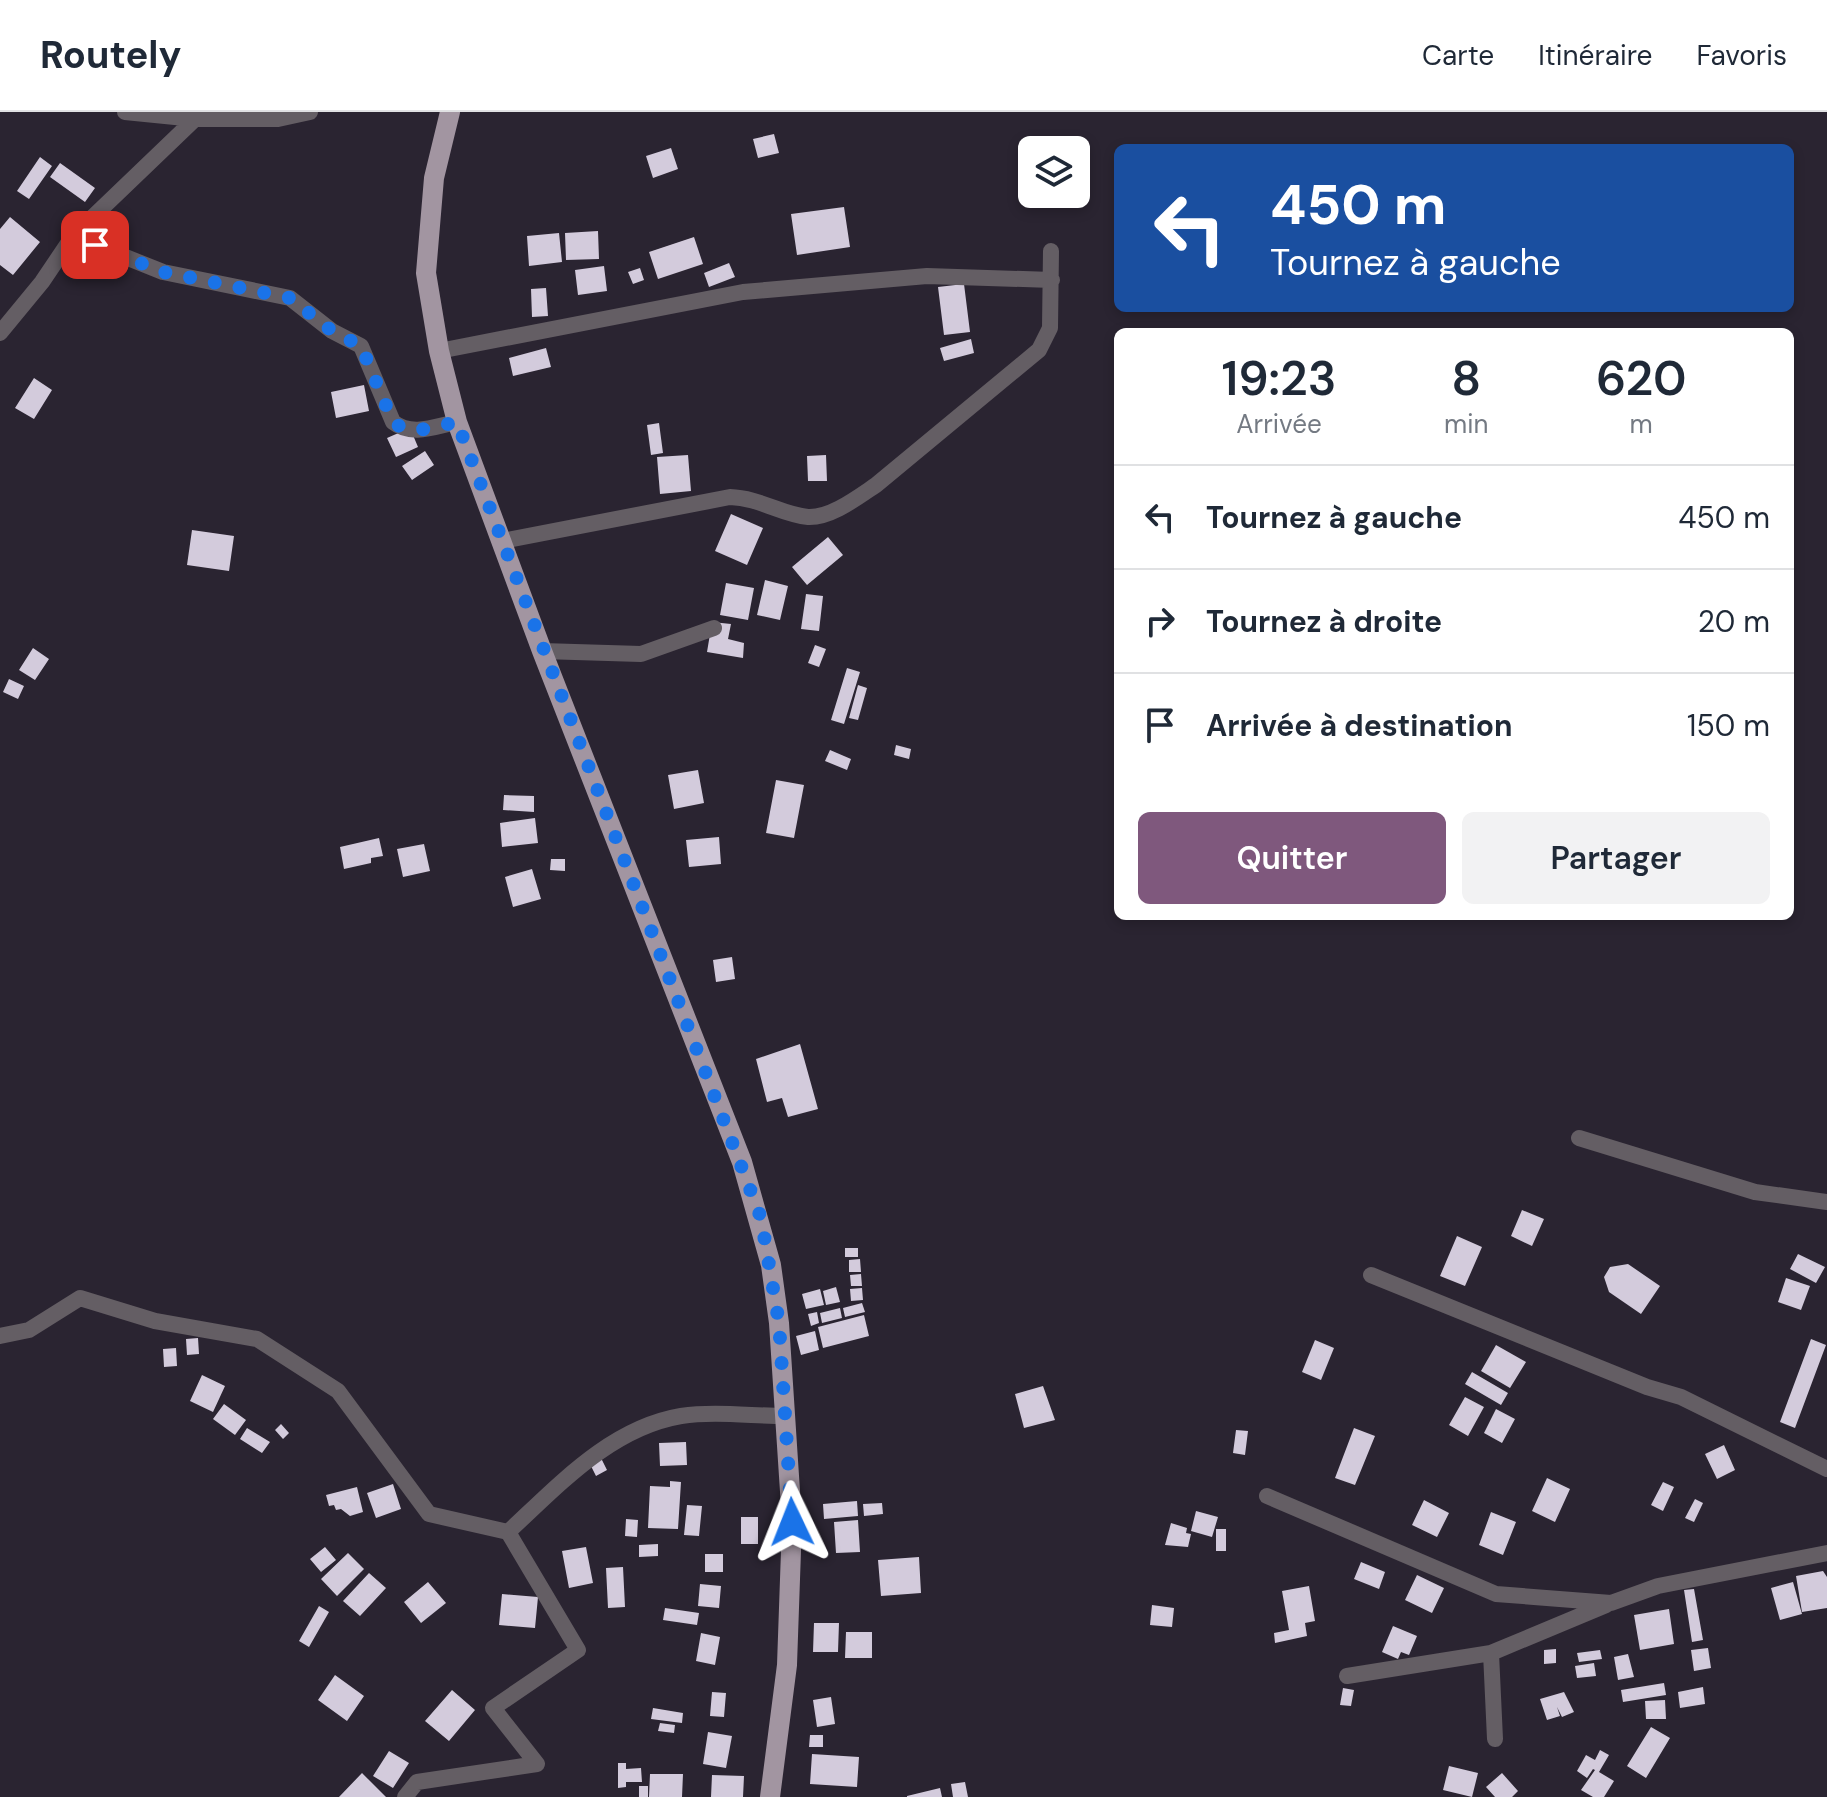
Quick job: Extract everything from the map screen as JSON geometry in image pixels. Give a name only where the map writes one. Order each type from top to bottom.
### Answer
[{"type":"main road","points":[[450,112],[434,178],[426,273],[439,351],[457,422],[761,1218],[779,1323],[792,1522],[787,1665],[770,1797]]},
{"type":"street","points":[[125,112],[195,119],[278,119],[310,112]]},
{"type":"street","points":[[0,333],[42,282],[73,236],[195,119]]},
{"type":"street","points":[[73,236],[163,272],[290,298],[332,331],[361,346],[393,422],[401,428],[411,431],[457,422]]},
{"type":"street","points":[[502,541],[730,497],[760,500],[809,517],[852,501],[885,478],[1039,350],[1050,328],[1051,251]]},
{"type":"street","points":[[439,351],[743,292],[927,276],[1052,280]]},
{"type":"street","points":[[542,651],[641,654],[714,628]]},
{"type":"street","points":[[1579,1138],[1755,1192],[1827,1202]]},
{"type":"street","points":[[1371,1275],[1647,1387],[1681,1397],[1827,1469]]},
{"type":"street","points":[[0,1336],[29,1330],[80,1298],[155,1321],[257,1339],[338,1391],[429,1514],[508,1532],[578,1650],[493,1708],[537,1764],[417,1782],[405,1797]]},
{"type":"street","points":[[508,1532],[578,1468],[629,1433],[681,1416],[786,1416]]},
{"type":"street","points":[[1267,1496],[1496,1594],[1611,1603]]},
{"type":"street","points":[[1347,1676],[1491,1653],[1658,1586],[1827,1553]]},
{"type":"street","points":[[1491,1653],[1495,1739]]},
{"type":"building","points":[[774,134],[779,153],[758,158],[753,139]]},
{"type":"building","points":[[671,148],[678,169],[653,178],[646,156]]},
{"type":"building","points":[[40,157],[52,166],[29,199],[17,191]]},
{"type":"building","points":[[60,163],[95,188],[85,202],[50,177]]},
{"type":"building","points":[[844,207],[850,247],[797,255],[791,214]]},
{"type":"building","points":[[10,217],[40,242],[13,275],[0,265],[0,229]]},
{"type":"building","points":[[598,231],[599,259],[566,260],[565,233]]},
{"type":"building","points":[[559,233],[562,262],[529,266],[527,236]]},
{"type":"building","points":[[694,237],[703,264],[658,279],[649,252]]},
{"type":"building","points":[[729,263],[735,277],[709,287],[704,273]]},
{"type":"building","points":[[604,266],[607,291],[578,295],[575,270]]},
{"type":"building","points":[[640,268],[644,280],[633,284],[628,272]]},
{"type":"building","points":[[964,284],[970,332],[944,335],[938,287]]},
{"type":"building","points":[[546,288],[548,316],[532,317],[531,289]]},
{"type":"building","points":[[971,339],[974,353],[944,361],[940,348]]},
{"type":"building","points":[[546,348],[551,367],[513,376],[509,358]]},
{"type":"building","points":[[34,378],[52,390],[34,419],[15,408]]},
{"type":"building","points":[[364,385],[369,411],[336,418],[331,392]]},
{"type":"building","points":[[659,423],[663,453],[651,455],[647,425]]},
{"type":"building","points":[[410,428],[418,447],[396,457],[387,438]]},
{"type":"building","points":[[425,451],[434,465],[412,480],[402,466]]},
{"type":"building","points":[[688,455],[691,491],[660,494],[657,457]]},
{"type":"building","points":[[826,455],[827,481],[808,481],[807,456]]},
{"type":"building","points":[[731,514],[763,528],[747,565],[715,551]]},
{"type":"building","points":[[192,530],[234,536],[229,571],[187,565]]},
{"type":"building","points":[[828,537],[843,555],[807,585],[792,567]]},
{"type":"building","points":[[765,580],[788,586],[780,620],[757,615]]},
{"type":"building","points":[[726,583],[754,588],[748,620],[720,615]]},
{"type":"building","points":[[806,594],[823,596],[819,631],[801,629]]},
{"type":"building","points":[[712,622],[731,624],[728,639],[744,643],[743,658],[707,652]]},
{"type":"building","points":[[815,645],[826,649],[819,667],[808,663]]},
{"type":"building","points":[[33,648],[49,659],[35,680],[19,670]]},
{"type":"building","points":[[847,668],[860,672],[844,724],[831,720]]},
{"type":"building","points":[[9,679],[24,686],[18,699],[3,692]]},
{"type":"building","points":[[858,685],[867,688],[858,720],[849,718]]},
{"type":"building","points":[[896,745],[911,749],[909,759],[894,755]]},
{"type":"building","points":[[830,750],[851,759],[847,770],[825,761]]},
{"type":"building","points":[[698,770],[704,803],[674,809],[668,775]]},
{"type":"building","points":[[776,780],[804,785],[794,838],[766,833]]},
{"type":"building","points":[[504,795],[534,796],[534,812],[503,810]]},
{"type":"building","points":[[535,818],[538,843],[502,847],[500,823]]},
{"type":"building","points":[[719,837],[721,864],[689,867],[686,840]]},
{"type":"building","points":[[379,838],[383,856],[371,858],[371,863],[344,869],[340,847]]},
{"type":"building","points":[[424,844],[430,871],[403,877],[397,849]]},
{"type":"building","points":[[551,859],[565,859],[565,871],[550,870]]},
{"type":"building","points":[[532,869],[541,899],[513,907],[505,877]]},
{"type":"building","points":[[732,957],[735,979],[716,982],[713,960]]},
{"type":"building","points":[[800,1044],[818,1109],[788,1117],[782,1098],[767,1102],[756,1059]]},
{"type":"building","points":[[1522,1210],[1544,1219],[1532,1246],[1511,1236]]},
{"type":"building","points":[[1457,1236],[1482,1247],[1465,1286],[1440,1276]]},
{"type":"building","points":[[845,1248],[858,1248],[858,1257],[845,1257]]},
{"type":"building","points":[[1798,1254],[1825,1267],[1816,1283],[1790,1269]]},
{"type":"building","points":[[860,1259],[861,1272],[849,1272],[849,1260]]},
{"type":"building","points":[[1628,1264],[1660,1286],[1641,1314],[1609,1292],[1604,1277],[1610,1267]]},
{"type":"building","points":[[861,1274],[862,1286],[851,1286],[850,1275]]},
{"type":"building","points":[[1786,1278],[1810,1286],[1801,1310],[1778,1302]]},
{"type":"building","points":[[836,1287],[840,1302],[826,1305],[823,1291]]},
{"type":"building","points":[[862,1288],[863,1300],[851,1301],[850,1289]]},
{"type":"building","points":[[820,1289],[824,1305],[806,1309],[802,1294]]},
{"type":"building","points":[[862,1303],[865,1312],[845,1317],[843,1308]]},
{"type":"building","points":[[840,1308],[842,1318],[822,1323],[820,1313]]},
{"type":"building","points":[[817,1312],[819,1323],[811,1326],[808,1314]]},
{"type":"building","points":[[864,1315],[869,1336],[823,1348],[818,1327]]},
{"type":"building","points":[[815,1331],[819,1350],[801,1355],[796,1336]]},
{"type":"building","points":[[198,1338],[199,1354],[187,1355],[186,1339]]},
{"type":"building","points":[[1811,1339],[1826,1345],[1795,1428],[1780,1422]]},
{"type":"building","points":[[1315,1340],[1334,1348],[1321,1380],[1302,1372]]},
{"type":"building","points":[[1496,1345],[1526,1362],[1510,1388],[1481,1371]]},
{"type":"building","points":[[176,1348],[177,1366],[164,1367],[163,1349]]},
{"type":"building","points":[[1472,1372],[1508,1393],[1501,1405],[1465,1384]]},
{"type":"building","points":[[202,1375],[225,1386],[213,1412],[190,1401]]},
{"type":"building","points":[[1043,1386],[1055,1420],[1024,1428],[1015,1394]]},
{"type":"building","points":[[1465,1397],[1484,1407],[1468,1436],[1449,1425]]},
{"type":"building","points":[[224,1404],[246,1420],[235,1435],[213,1419]]},
{"type":"building","points":[[1496,1409],[1515,1419],[1502,1443],[1484,1433]]},
{"type":"building","points":[[281,1424],[289,1433],[283,1439],[275,1430]]},
{"type":"building","points":[[247,1428],[270,1442],[262,1453],[240,1439]]},
{"type":"building","points":[[1354,1428],[1375,1436],[1355,1485],[1335,1478]]},
{"type":"building","points":[[1236,1430],[1248,1431],[1245,1455],[1233,1453]]},
{"type":"building","points":[[686,1442],[687,1465],[660,1466],[659,1443]]},
{"type":"building","points":[[1724,1445],[1735,1470],[1717,1479],[1705,1454]]},
{"type":"building","points":[[601,1458],[607,1470],[596,1476],[590,1464]]},
{"type":"building","points":[[1547,1478],[1570,1489],[1555,1522],[1532,1511]]},
{"type":"building","points":[[670,1481],[681,1482],[678,1529],[648,1528],[650,1486],[670,1487]]},
{"type":"building","points":[[1663,1482],[1674,1487],[1663,1511],[1651,1505]]},
{"type":"building","points":[[393,1484],[401,1509],[376,1518],[367,1493]]},
{"type":"building","points":[[357,1487],[363,1512],[350,1516],[341,1509],[336,1510],[334,1505],[329,1506],[326,1495]]},
{"type":"building","points":[[1695,1499],[1703,1503],[1694,1522],[1685,1518]]},
{"type":"building","points":[[1424,1500],[1449,1513],[1437,1537],[1412,1525]]},
{"type":"building","points":[[857,1501],[858,1516],[824,1519],[823,1504]]},
{"type":"building","points":[[882,1503],[883,1514],[864,1516],[863,1504]]},
{"type":"building","points":[[687,1505],[702,1506],[699,1536],[684,1535]]},
{"type":"building","points":[[1196,1511],[1218,1517],[1212,1537],[1191,1531]]},
{"type":"building","points":[[1491,1512],[1516,1522],[1503,1555],[1479,1545]]},
{"type":"building","points":[[741,1517],[758,1517],[758,1544],[741,1544]]},
{"type":"building","points":[[626,1519],[638,1520],[637,1537],[625,1536]]},
{"type":"building","points":[[858,1520],[860,1552],[836,1553],[834,1522]]},
{"type":"building","points":[[1171,1523],[1187,1528],[1186,1533],[1191,1534],[1188,1547],[1165,1545]]},
{"type":"building","points":[[1216,1529],[1226,1529],[1226,1551],[1216,1551]]},
{"type":"building","points":[[658,1544],[658,1556],[639,1557],[639,1545]]},
{"type":"building","points":[[325,1547],[336,1560],[321,1572],[310,1559]]},
{"type":"building","points":[[586,1547],[593,1583],[569,1588],[562,1551]]},
{"type":"building","points":[[348,1553],[364,1569],[337,1596],[321,1579]]},
{"type":"building","points":[[705,1554],[723,1554],[723,1572],[705,1572]]},
{"type":"building","points":[[919,1557],[921,1593],[881,1596],[878,1560]]},
{"type":"building","points":[[1361,1562],[1385,1572],[1379,1589],[1354,1579]]},
{"type":"building","points":[[623,1567],[625,1607],[608,1608],[606,1568]]},
{"type":"building","points":[[1823,1571],[1827,1577],[1827,1608],[1802,1612],[1796,1576]]},
{"type":"building","points":[[369,1573],[386,1588],[360,1616],[343,1601]]},
{"type":"building","points":[[1417,1575],[1444,1588],[1432,1613],[1405,1600]]},
{"type":"building","points":[[428,1582],[446,1603],[421,1623],[404,1602]]},
{"type":"building","points":[[1793,1582],[1802,1614],[1780,1620],[1771,1588]]},
{"type":"building","points":[[700,1584],[721,1586],[719,1608],[698,1606]]},
{"type":"building","points":[[1309,1586],[1315,1621],[1305,1623],[1307,1636],[1275,1643],[1274,1633],[1289,1630],[1282,1591]]},
{"type":"building","points":[[1694,1589],[1703,1640],[1692,1642],[1684,1590]]},
{"type":"building","points":[[502,1594],[538,1597],[535,1628],[499,1625]]},
{"type":"building","points":[[1152,1605],[1174,1608],[1172,1627],[1150,1625]]},
{"type":"building","points":[[319,1606],[329,1612],[309,1647],[299,1641]]},
{"type":"building","points":[[665,1608],[699,1613],[697,1625],[663,1620]]},
{"type":"building","points":[[1669,1609],[1674,1644],[1640,1650],[1634,1615]]},
{"type":"building","points":[[814,1623],[839,1623],[838,1652],[813,1652]]},
{"type":"building","points":[[1393,1626],[1417,1636],[1409,1655],[1401,1652],[1398,1659],[1382,1652]]},
{"type":"building","points":[[846,1632],[872,1632],[872,1658],[845,1658]]},
{"type":"building","points":[[701,1633],[720,1637],[715,1665],[696,1661]]},
{"type":"building","points":[[1708,1648],[1711,1668],[1694,1671],[1691,1650]]},
{"type":"building","points":[[1556,1649],[1556,1663],[1544,1664],[1544,1650]]},
{"type":"building","points":[[1600,1650],[1602,1659],[1579,1662],[1577,1653]]},
{"type":"building","points":[[1628,1654],[1634,1677],[1618,1680],[1614,1657]]},
{"type":"building","points":[[1594,1663],[1596,1676],[1577,1678],[1575,1666]]},
{"type":"building","points":[[335,1675],[364,1696],[347,1721],[318,1700]]},
{"type":"building","points":[[1664,1683],[1666,1695],[1623,1702],[1621,1690]]},
{"type":"building","points":[[1703,1687],[1705,1704],[1680,1708],[1678,1692]]},
{"type":"building","points":[[1343,1688],[1354,1690],[1351,1706],[1340,1705]]},
{"type":"building","points":[[452,1690],[475,1710],[449,1741],[425,1721]]},
{"type":"building","points":[[712,1692],[726,1693],[724,1717],[710,1716]]},
{"type":"building","points":[[1564,1692],[1574,1712],[1562,1717],[1557,1707],[1560,1716],[1547,1720],[1540,1699]]},
{"type":"building","points":[[831,1697],[835,1724],[817,1727],[813,1700]]},
{"type":"building","points":[[1665,1700],[1666,1719],[1646,1719],[1645,1701]]},
{"type":"building","points":[[653,1708],[683,1713],[682,1723],[651,1719]]},
{"type":"building","points":[[660,1723],[675,1725],[674,1733],[658,1731]]},
{"type":"building","points":[[1651,1727],[1670,1738],[1646,1778],[1627,1766]]},
{"type":"building","points":[[708,1732],[732,1736],[726,1768],[703,1764]]},
{"type":"building","points":[[810,1735],[823,1735],[823,1747],[809,1747]]},
{"type":"building","points":[[1600,1750],[1609,1755],[1599,1772],[1614,1781],[1604,1797],[1593,1797],[1581,1790],[1595,1770],[1587,1778],[1577,1771],[1586,1755],[1595,1760]]},
{"type":"building","points":[[389,1751],[409,1763],[393,1788],[373,1776]]},
{"type":"building","points":[[812,1754],[859,1757],[857,1787],[810,1784]]},
{"type":"building","points":[[618,1763],[626,1763],[626,1769],[641,1768],[642,1782],[626,1782],[626,1787],[618,1788]]},
{"type":"building","points":[[1449,1766],[1478,1773],[1472,1797],[1443,1790]]},
{"type":"building","points":[[362,1773],[386,1797],[339,1797]]},
{"type":"building","points":[[1502,1773],[1518,1791],[1512,1797],[1495,1797],[1486,1787]]},
{"type":"building","points":[[650,1774],[683,1774],[682,1797],[649,1797]]},
{"type":"building","points":[[712,1775],[744,1776],[743,1797],[711,1797]]},
{"type":"building","points":[[965,1782],[968,1797],[953,1797],[951,1784]]},
{"type":"building","points":[[639,1786],[648,1786],[648,1797],[639,1797]]},
{"type":"building","points":[[940,1788],[942,1797],[907,1797],[907,1796]]},
{"type":"route","points":[[95,245],[163,272],[290,298],[332,331],[361,346],[393,422],[401,428],[411,431],[457,422],[761,1218],[779,1323],[792,1522]]}]
